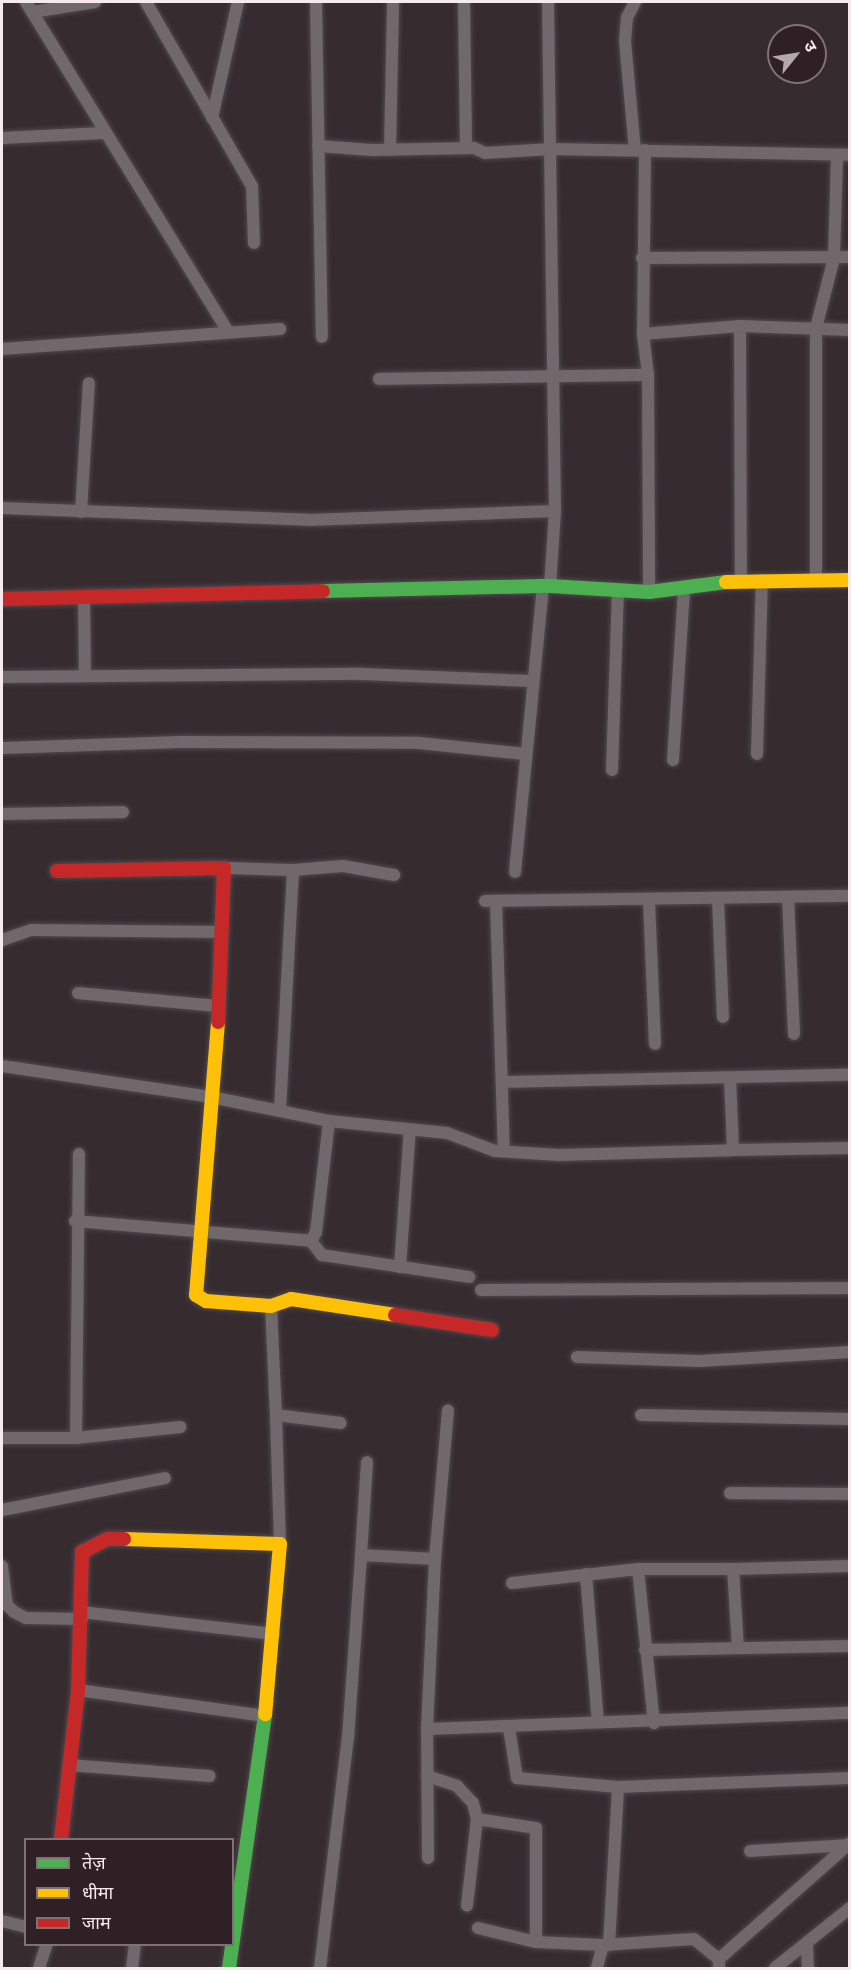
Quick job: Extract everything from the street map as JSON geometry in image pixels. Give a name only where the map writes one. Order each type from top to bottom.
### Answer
[{"type":"street","points":[[95,2],[29,7],[103,133],[178,246],[228,332]]},
{"type":"street","points":[[146,2],[252,186],[254,243]]},
{"type":"street","points":[[212,118],[238,2]]},
{"type":"street","points":[[316,2],[322,337]]},
{"type":"street","points":[[390,150],[393,2]]},
{"type":"street","points":[[464,2],[466,147]]},
{"type":"street","points":[[514,872],[532,681],[555,511],[548,2]]},
{"type":"street","points":[[634,2],[625,41],[640,150],[643,334],[648,375],[649,592]]},
{"type":"street","points":[[2,138],[103,133]]},
{"type":"street","points":[[318,146],[390,150],[466,147],[485,153],[551,149],[843,155],[834,258],[816,328],[816,578]]},
{"type":"street","points":[[642,258],[849,257]]},
{"type":"street","points":[[643,334],[740,326],[849,330]]},
{"type":"street","points":[[740,326],[741,580]]},
{"type":"street","points":[[2,349],[280,329]]},
{"type":"street","points":[[379,379],[648,375]]},
{"type":"street","points":[[81,512],[89,383]]},
{"type":"street","points":[[2,508],[309,520],[555,511]]},
{"type":"street","points":[[2,599],[546,587],[649,592],[684,590],[741,580],[816,578],[849,580]]},
{"type":"street","points":[[757,754],[762,580]]},
{"type":"street","points":[[612,770],[618,590]]},
{"type":"street","points":[[673,760],[684,590]]},
{"type":"street","points":[[84,596],[85,675]]},
{"type":"street","points":[[2,677],[362,674],[532,681]]},
{"type":"street","points":[[2,748],[180,742],[419,743],[525,754]]},
{"type":"street","points":[[2,814],[123,812]]},
{"type":"street","points":[[57,871],[224,868],[292,870],[342,866],[393,875]]},
{"type":"street","points":[[224,868],[219,1006],[196,1295],[206,1301],[271,1306],[291,1299],[492,1330]]},
{"type":"street","points":[[280,1110],[292,870]]},
{"type":"street","points":[[504,1151],[503,1082],[490,901],[649,901],[849,896]]},
{"type":"street","points":[[788,897],[794,1034]]},
{"type":"street","points":[[718,899],[723,1017]]},
{"type":"street","points":[[649,901],[656,1044]]},
{"type":"street","points":[[2,940],[31,930],[221,932]]},
{"type":"street","points":[[78,993],[219,1006]]},
{"type":"street","points":[[2,1066],[211,1097],[329,1121],[461,1136],[484,1148],[504,1151],[559,1155],[849,1148]]},
{"type":"street","points":[[503,1082],[849,1075]]},
{"type":"street","points":[[730,1078],[733,1150]]},
{"type":"street","points":[[311,1241],[316,1232],[329,1121]]},
{"type":"street","points":[[400,1267],[410,1129]]},
{"type":"street","points":[[76,1438],[75,1221],[79,1154]]},
{"type":"street","points":[[75,1221],[311,1241],[321,1255],[469,1277]]},
{"type":"street","points":[[481,1290],[849,1288]]},
{"type":"street","points":[[234,1933],[265,1716],[274,1634],[280,1544],[271,1306]]},
{"type":"street","points":[[577,1357],[700,1361],[849,1352]]},
{"type":"street","points":[[428,1858],[427,1728],[435,1559],[448,1411]]},
{"type":"street","points":[[276,1415],[341,1423]]},
{"type":"street","points":[[641,1415],[849,1419]]},
{"type":"street","points":[[2,1438],[76,1438],[180,1426]]},
{"type":"street","points":[[320,1968],[348,1738],[367,1462]]},
{"type":"street","points":[[2,1510],[165,1478]]},
{"type":"street","points":[[730,1493],[849,1494]]},
{"type":"street","points":[[61,1838],[78,1690],[82,1616],[79,1564],[82,1552],[91,1544],[131,1538],[280,1544]]},
{"type":"street","points":[[361,1555],[435,1559]]},
{"type":"street","points":[[2,1566],[3,1593],[7,1605],[26,1617],[82,1616],[274,1634]]},
{"type":"street","points":[[512,1583],[638,1569],[849,1566]]},
{"type":"street","points":[[638,1569],[654,1723]]},
{"type":"street","points":[[733,1569],[738,1648]]},
{"type":"street","points":[[586,1574],[598,1722]]},
{"type":"street","points":[[645,1650],[849,1646]]},
{"type":"street","points":[[78,1690],[265,1716]]},
{"type":"street","points":[[427,1728],[509,1728],[598,1722],[654,1723],[849,1713]]},
{"type":"street","points":[[509,1728],[517,1778],[618,1787],[849,1778]]},
{"type":"street","points":[[69,1765],[210,1776]]},
{"type":"street","points":[[427,1776],[457,1786],[473,1803],[477,1819],[467,1905]]},
{"type":"street","points":[[597,1968],[606,1945],[618,1787]]},
{"type":"street","points":[[477,1819],[536,1828],[536,1942]]},
{"type":"street","points":[[478,1928],[536,1942],[606,1945],[694,1939],[719,1964],[848,1844]]},
{"type":"street","points":[[750,1851],[848,1844]]},
{"type":"street","points":[[775,1968],[849,1908]]},
{"type":"street","points":[[2,1921],[24,1926]]},
{"type":"street","points":[[807,1944],[808,1968]]},
{"type":"street","points":[[39,1968],[46,1946]]},
{"type":"street","points":[[132,1968],[135,1946]]},
{"type":"street","points":[[229,1968],[232,1946]]},
{"type":"traffic: fast","points":[[323,591],[550,586],[649,592],[726,582]]},
{"type":"traffic: fast","points":[[234,1933],[265,1714]]},
{"type":"traffic: fast","points":[[229,1968],[232,1946]]},
{"type":"traffic: slow","points":[[726,582],[850,580]]},
{"type":"traffic: slow","points":[[218,1022],[196,1295],[206,1301],[271,1306],[291,1299],[395,1315]]},
{"type":"traffic: slow","points":[[124,1539],[280,1544],[265,1714]]},
{"type":"traffic: jam","points":[[2,599],[323,591]]},
{"type":"traffic: jam","points":[[57,871],[224,868],[218,1022]]},
{"type":"traffic: jam","points":[[395,1315],[492,1330]]},
{"type":"traffic: jam","points":[[61,1838],[78,1690],[82,1552],[108,1539],[124,1539]]}]
